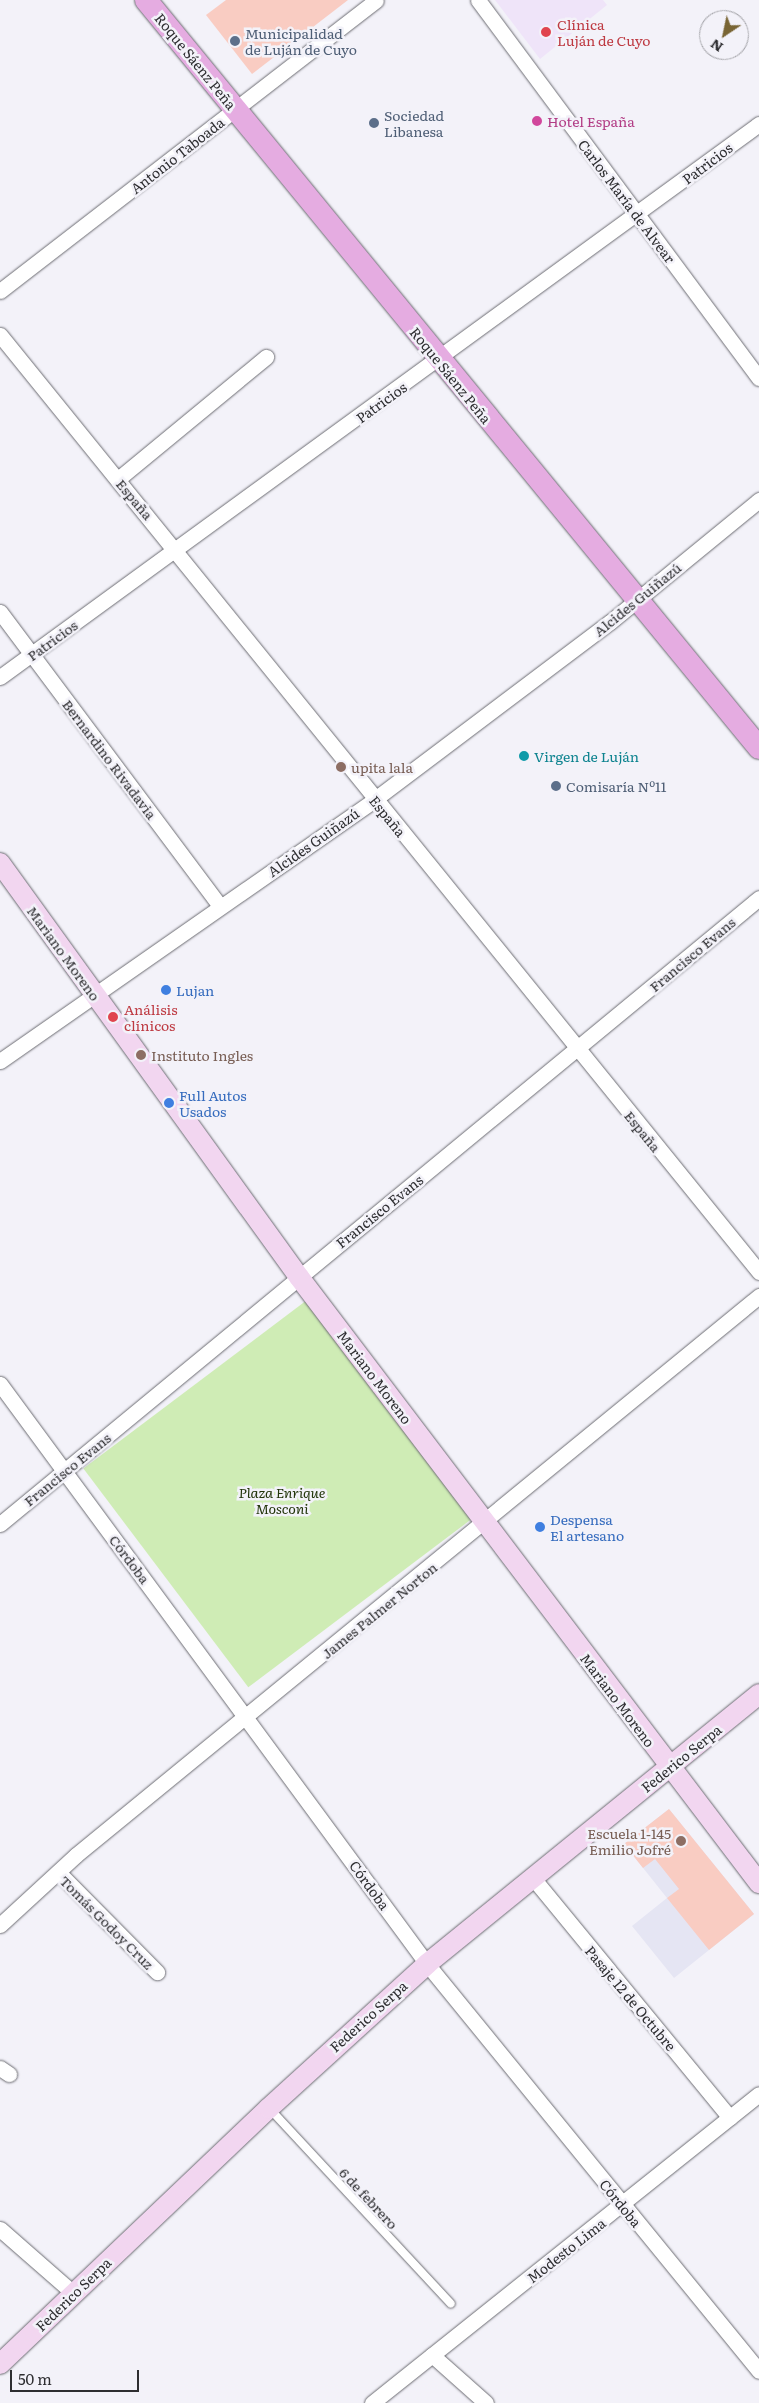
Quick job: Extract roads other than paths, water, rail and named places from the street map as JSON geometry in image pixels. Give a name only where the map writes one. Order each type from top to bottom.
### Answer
[{"type":"main road","name":"Roque Sáenz Peña","points":[[146,0],[439,360],[759,748]]},
{"type":"street","name":"Antonio Taboada","points":[[0,291],[376,0]]},
{"type":"street","name":"Carlos María de Alvear","points":[[478,0],[759,378]]},
{"type":"street","name":"Patricios","points":[[0,678],[439,360],[759,124]]},
{"type":"street","name":"España","points":[[0,335],[177,550],[576,1050],[759,1272]]},
{"type":"street","points":[[118,479],[266,357]]},
{"type":"street","name":"Alcides Guiñazú","points":[[0,1061],[93,994],[375,799],[637,600],[759,500]]},
{"type":"street","name":"Bernardino Rivadavia","points":[[0,612],[220,906]]},
{"type":"street","name":"Mariano Moreno","points":[[0,863],[299,1277],[669,1769],[759,1883]]},
{"type":"street","name":"Francisco Evans","points":[[0,1524],[759,898]]},
{"type":"street","name":"James Palmer Norton","points":[[0,1925],[58,1872],[759,1296]]},
{"type":"street","name":"Córdoba","points":[[0,1384],[427,1964],[759,2371]]},
{"type":"street","name":"Federico Serpa","points":[[0,2364],[269,2108],[427,1964],[759,1694]]},
{"type":"street","name":"Tomás Godoy Cruz","points":[[58,1872],[157,1972]]},
{"type":"street","name":"Pasaje 12 de Octubre","points":[[533,1878],[730,2118]]},
{"type":"street","name":"Modesto Lima","points":[[372,2403],[623,2205],[759,2094]]},
{"type":"street","points":[[0,2229],[74,2293]]},
{"type":"street","points":[[432,2355],[486,2403]]},
{"type":"lane","name":"6 de febrero","points":[[269,2108],[451,2304]]},
{"type":"place","name":"Clínica Luján de Cuyo","points":[[546,32]]},
{"type":"place","name":"Municipalidad de Luján de Cuyo","points":[[235,41]]},
{"type":"place","name":"Hotel España","points":[[537,121]]},
{"type":"place","name":"Sociedad Libanesa","points":[[374,123]]},
{"type":"place","name":"Virgen de Luján","points":[[524,756]]},
{"type":"place","name":"upita lala","points":[[341,767]]},
{"type":"place","name":"Comisaría Nº11","points":[[556,786]]},
{"type":"place","name":"Lujan","points":[[166,990]]},
{"type":"place","name":"Análisis clínicos","points":[[113,1017]]},
{"type":"place","name":"Instituto Ingles","points":[[141,1055]]},
{"type":"place","name":"Full Autos Usados","points":[[169,1103]]},
{"type":"place","name":"Despensa El artesano","points":[[540,1527]]},
{"type":"place","name":"Escuela 1-145 Emilio Jofré","points":[[681,1841]]},
{"type":"park label","name":"Plaza Enrique Mosconi","points":[[282,1500]]}]
